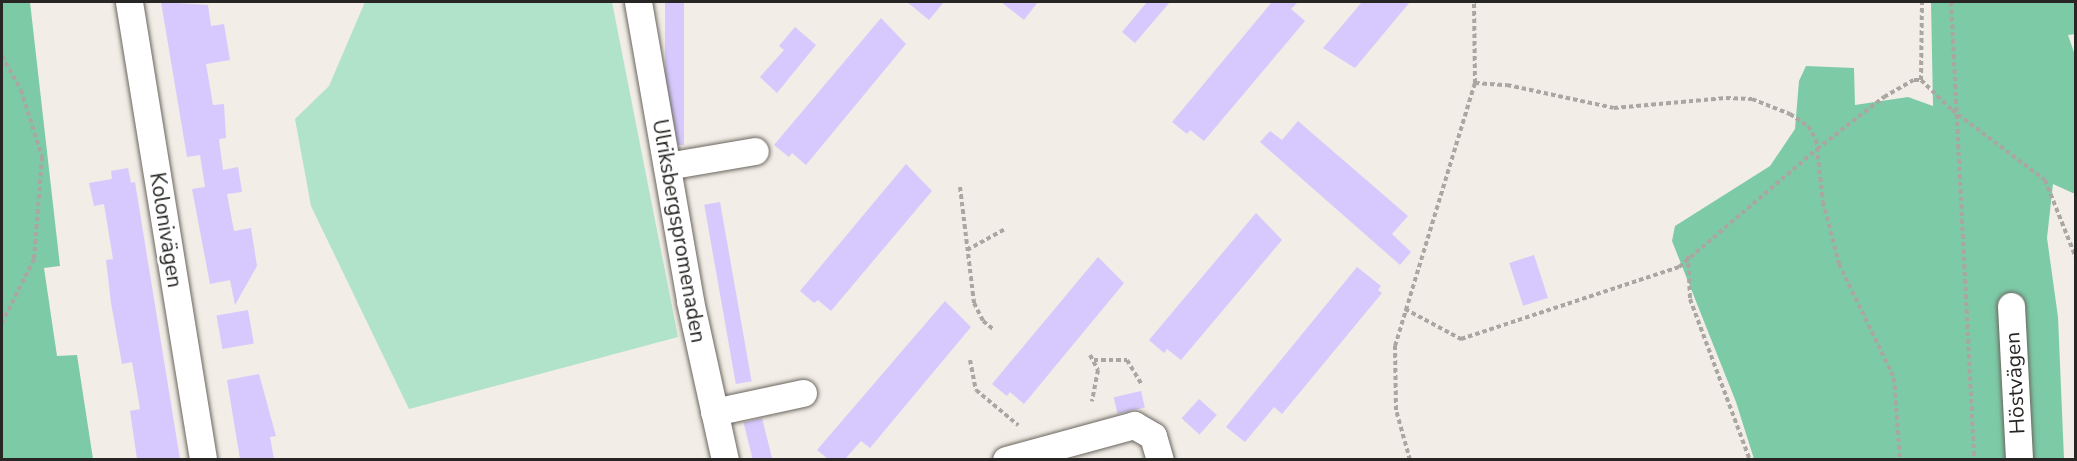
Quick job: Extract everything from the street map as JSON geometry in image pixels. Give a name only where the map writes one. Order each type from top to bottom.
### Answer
[{"type":"street","name":"Kolonivägen","points":[[129,2],[203,459]]},
{"type":"street","name":"Ulriksbergspromenaden","points":[[638,2],[667,166],[725,459]]},
{"type":"street","points":[[667,166],[754,151]]},
{"type":"street","name":"Höstvägen","points":[[2011,306],[2019,459]]},
{"type":"street","points":[[714,412],[803,393]]},
{"type":"street","points":[[1006,459],[1134,425],[1153,436],[1160,459]]},
{"type":"path","points":[[1410,459],[1396,410],[1392,379],[1395,346],[1475,83],[1474,2]]},
{"type":"path","points":[[1922,2],[1922,80],[1957,113],[2044,180],[2076,258]]},
{"type":"path","points":[[1951,2],[1974,459]]},
{"type":"path","points":[[2,56],[21,90],[42,157],[34,259],[2,323]]},
{"type":"path","points":[[1406,309],[1461,339],[1679,267],[1688,255],[1884,97],[1922,80]]},
{"type":"path","points":[[1475,83],[1507,85],[1614,108],[1726,98],[1752,99],[1790,114],[1808,126],[1817,149],[1823,202],[1839,264],[1894,378],[1900,459]]},
{"type":"path","points":[[960,187],[974,303],[983,321],[994,330]]},
{"type":"path","points":[[967,250],[1005,229]]},
{"type":"path","points":[[1688,255],[1690,298],[1750,459]]},
{"type":"path","points":[[1090,355],[1094,360],[1097,382],[1092,401]]},
{"type":"path","points":[[970,360],[976,390],[1018,425]]},
{"type":"path","points":[[1094,360],[1127,360],[1142,385]]},
{"type":"green space","points":[[2,2],[30,2],[60,266],[44,268],[57,356],[77,355],[93,459],[2,459]]},
{"type":"green space","points":[[365,2],[612,2],[678,337],[409,409],[311,206],[295,119],[329,86]]},
{"type":"green space","points":[[1931,2],[2075,2],[2075,34],[2068,35],[2076,58],[2075,194],[2053,184],[2047,238],[2058,317],[2064,459],[1754,459],[1736,402],[1672,241],[1675,226],[1770,166],[1795,129],[1799,81],[1806,66],[1854,68],[1855,105],[1908,97],[1933,106]]},
{"type":"building","points":[[161,2],[208,5],[211,26],[224,24],[230,60],[206,64],[213,105],[224,104],[226,138],[219,139],[223,170],[238,167],[242,192],[227,194],[234,231],[251,228],[257,266],[235,305],[230,280],[210,284],[192,189],[205,187],[200,155],[187,157]]},
{"type":"building","points":[[665,2],[684,2],[684,145],[665,145]]},
{"type":"building","points":[[907,2],[944,2],[929,20]]},
{"type":"building","points":[[1001,2],[1038,2],[1024,20]]},
{"type":"building","points":[[1147,2],[1170,2],[1135,43],[1122,32]]},
{"type":"building","points":[[1272,2],[1298,2],[1291,9],[1305,21],[1204,141],[1190,130],[1187,134],[1172,122]]},
{"type":"building","points":[[1362,2],[1410,2],[1355,68],[1323,48]]},
{"type":"building","points":[[881,18],[906,44],[806,165],[792,153],[789,157],[774,145]]},
{"type":"building","points":[[795,27],[816,45],[777,93],[760,77],[784,50],[779,46]]},
{"type":"building","points":[[1298,121],[1408,216],[1392,234],[1411,252],[1400,265],[1260,142],[1270,131],[1282,140]]},
{"type":"building","points":[[906,164],[932,191],[831,311],[818,300],[814,303],[800,291]]},
{"type":"building","points":[[128,168],[131,183],[135,182],[180,459],[137,459],[130,411],[140,409],[132,362],[122,364],[106,260],[113,259],[104,204],[94,206],[89,183],[112,179],[111,171]]},
{"type":"building","points":[[720,202],[752,381],[736,384],[704,205]]},
{"type":"building","points":[[1256,213],[1282,240],[1181,360],[1167,349],[1164,353],[1149,340]]},
{"type":"building","points":[[1534,255],[1548,298],[1523,306],[1509,263]]},
{"type":"building","points":[[1098,257],[1124,283],[1024,404],[1010,392],[1007,396],[992,384]]},
{"type":"building","points":[[1357,267],[1381,286],[1378,290],[1382,293],[1282,414],[1274,407],[1245,442],[1226,427]]},
{"type":"building","points":[[945,301],[971,327],[870,448],[861,441],[845,459],[828,459],[817,450]]},
{"type":"building","points":[[248,310],[254,343],[222,349],[216,316]]},
{"type":"building","points":[[259,374],[276,436],[270,437],[274,459],[240,459],[227,380]]},
{"type":"building","points":[[1141,391],[1145,408],[1118,414],[1114,397]]},
{"type":"building","points":[[1199,399],[1217,415],[1199,434],[1182,418]]},
{"type":"building","points":[[762,418],[772,459],[753,460],[744,423]]}]
